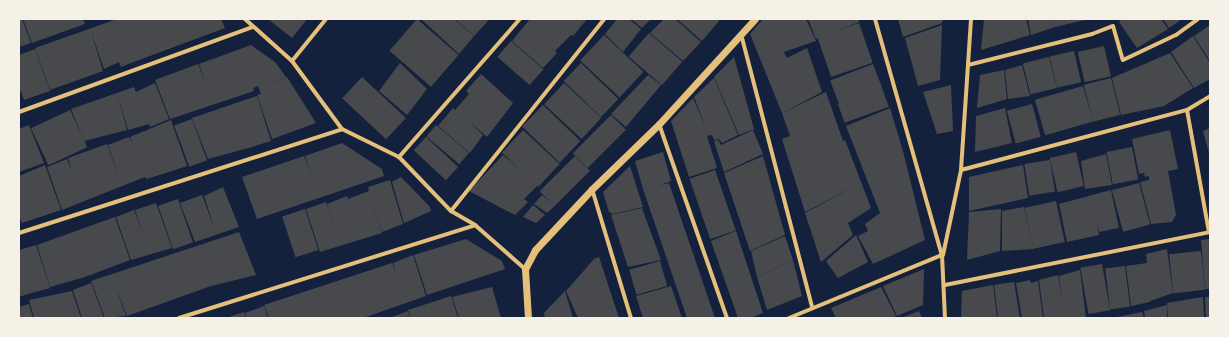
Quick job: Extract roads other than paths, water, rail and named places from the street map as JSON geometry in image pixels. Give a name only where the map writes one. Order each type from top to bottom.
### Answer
[{"type":"street","points":[[245,19],[292,61],[342,129],[400,157],[451,211],[476,225],[525,269]]},
{"type":"street","points":[[292,61],[326,19]]},
{"type":"street","points":[[400,157],[520,19]]},
{"type":"street","points":[[451,211],[604,19]]},
{"type":"street","points":[[528,318],[525,269],[535,250],[592,189],[659,124],[755,19]]},
{"type":"street","points":[[875,19],[942,255],[945,285],[945,318]]},
{"type":"street","points":[[942,255],[961,170],[971,19]]},
{"type":"street","points":[[968,65],[1092,34],[1113,26],[1124,60],[1176,35],[1198,19]]},
{"type":"street","points":[[19,112],[253,27]]},
{"type":"street","points":[[741,34],[812,307]]},
{"type":"street","points":[[961,170],[1187,110],[1210,96]]},
{"type":"street","points":[[945,285],[1210,232],[1187,110]]},
{"type":"street","points":[[659,124],[727,318]]},
{"type":"street","points":[[19,233],[342,129]]},
{"type":"street","points":[[592,189],[631,318]]},
{"type":"street","points":[[179,318],[476,225]]},
{"type":"street","points":[[789,318],[812,307],[942,255]]}]
